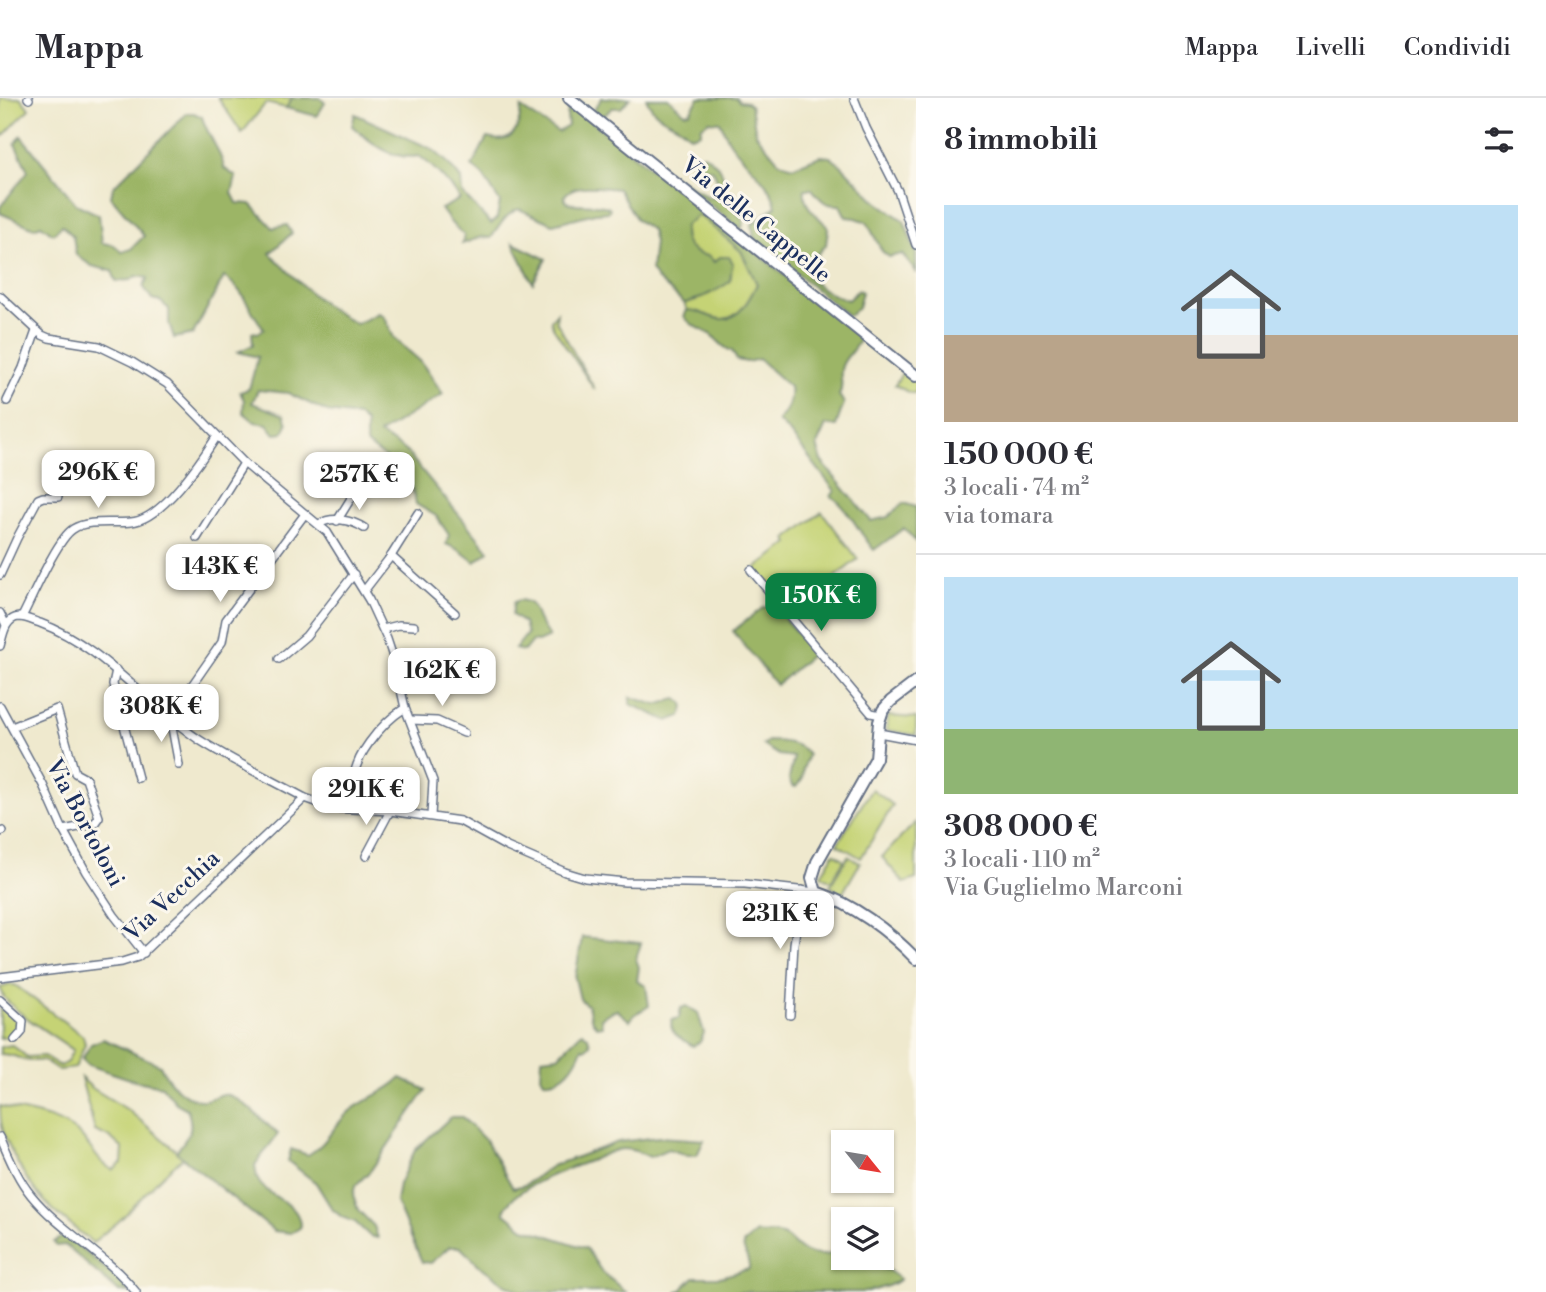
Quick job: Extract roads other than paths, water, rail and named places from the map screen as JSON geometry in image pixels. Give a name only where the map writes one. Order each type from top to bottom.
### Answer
[{"type":"main road","name":"Via delle Cappelle","points":[[569,98],[916,376]]},
{"type":"main road","points":[[916,682],[891,701],[881,715],[877,758],[811,878],[816,892],[866,918],[916,959]]},
{"type":"street","points":[[854,98],[898,191],[916,246]]},
{"type":"street","points":[[0,296],[36,331],[49,338],[99,346],[132,362],[174,390],[244,463],[278,494],[327,532],[364,591],[396,663],[405,708],[433,781],[432,816]]},
{"type":"street","points":[[7,401],[23,368],[36,331]]},
{"type":"street","points":[[22,617],[68,533],[82,525],[132,522],[146,517],[187,480],[217,436]]},
{"type":"street","points":[[197,538],[244,463]]},
{"type":"street","points":[[337,521],[358,487]]},
{"type":"street","points":[[0,575],[38,499],[58,497]]},
{"type":"street","points":[[364,591],[391,556],[418,513]]},
{"type":"street","points":[[179,765],[170,718],[222,642],[226,620],[305,514]]},
{"type":"street","points":[[319,524],[325,520],[355,522],[364,528]]},
{"type":"street","points":[[391,556],[456,613]]},
{"type":"street","points":[[751,570],[872,713],[881,715]]},
{"type":"street","points":[[279,659],[306,636],[354,574]]},
{"type":"street","points":[[0,613],[6,625]]},
{"type":"street","points":[[0,646],[6,625],[14,618],[22,617],[70,636],[116,670],[170,718],[209,746],[305,798],[333,808],[390,811],[469,824],[507,847],[585,878],[625,883],[745,884],[816,892]]},
{"type":"street","points":[[383,629],[399,625],[414,626]]},
{"type":"street","points":[[396,663],[448,682]]},
{"type":"street","points":[[116,670],[113,684],[138,778]]},
{"type":"street","name":"Via Bortoloni","points":[[0,706],[43,785],[63,830],[103,900],[144,953]]},
{"type":"street","points":[[378,810],[355,788],[354,771],[386,722],[405,708]]},
{"type":"street","points":[[12,727],[57,709],[75,773],[86,779],[99,817],[94,824],[63,830]]},
{"type":"street","points":[[410,720],[437,721],[464,733]]},
{"type":"street","points":[[879,733],[916,740]]},
{"type":"street","name":"Via Vecchia","points":[[0,977],[122,962],[144,953],[305,798]]},
{"type":"street","points":[[366,856],[390,811]]},
{"type":"street","points":[[790,1015],[794,944],[802,890]]},
{"type":"street","points":[[0,1000],[23,1021],[22,1032],[15,1040]]},
{"type":"street","points":[[0,1137],[16,1171],[33,1197],[120,1274],[136,1292]]}]
